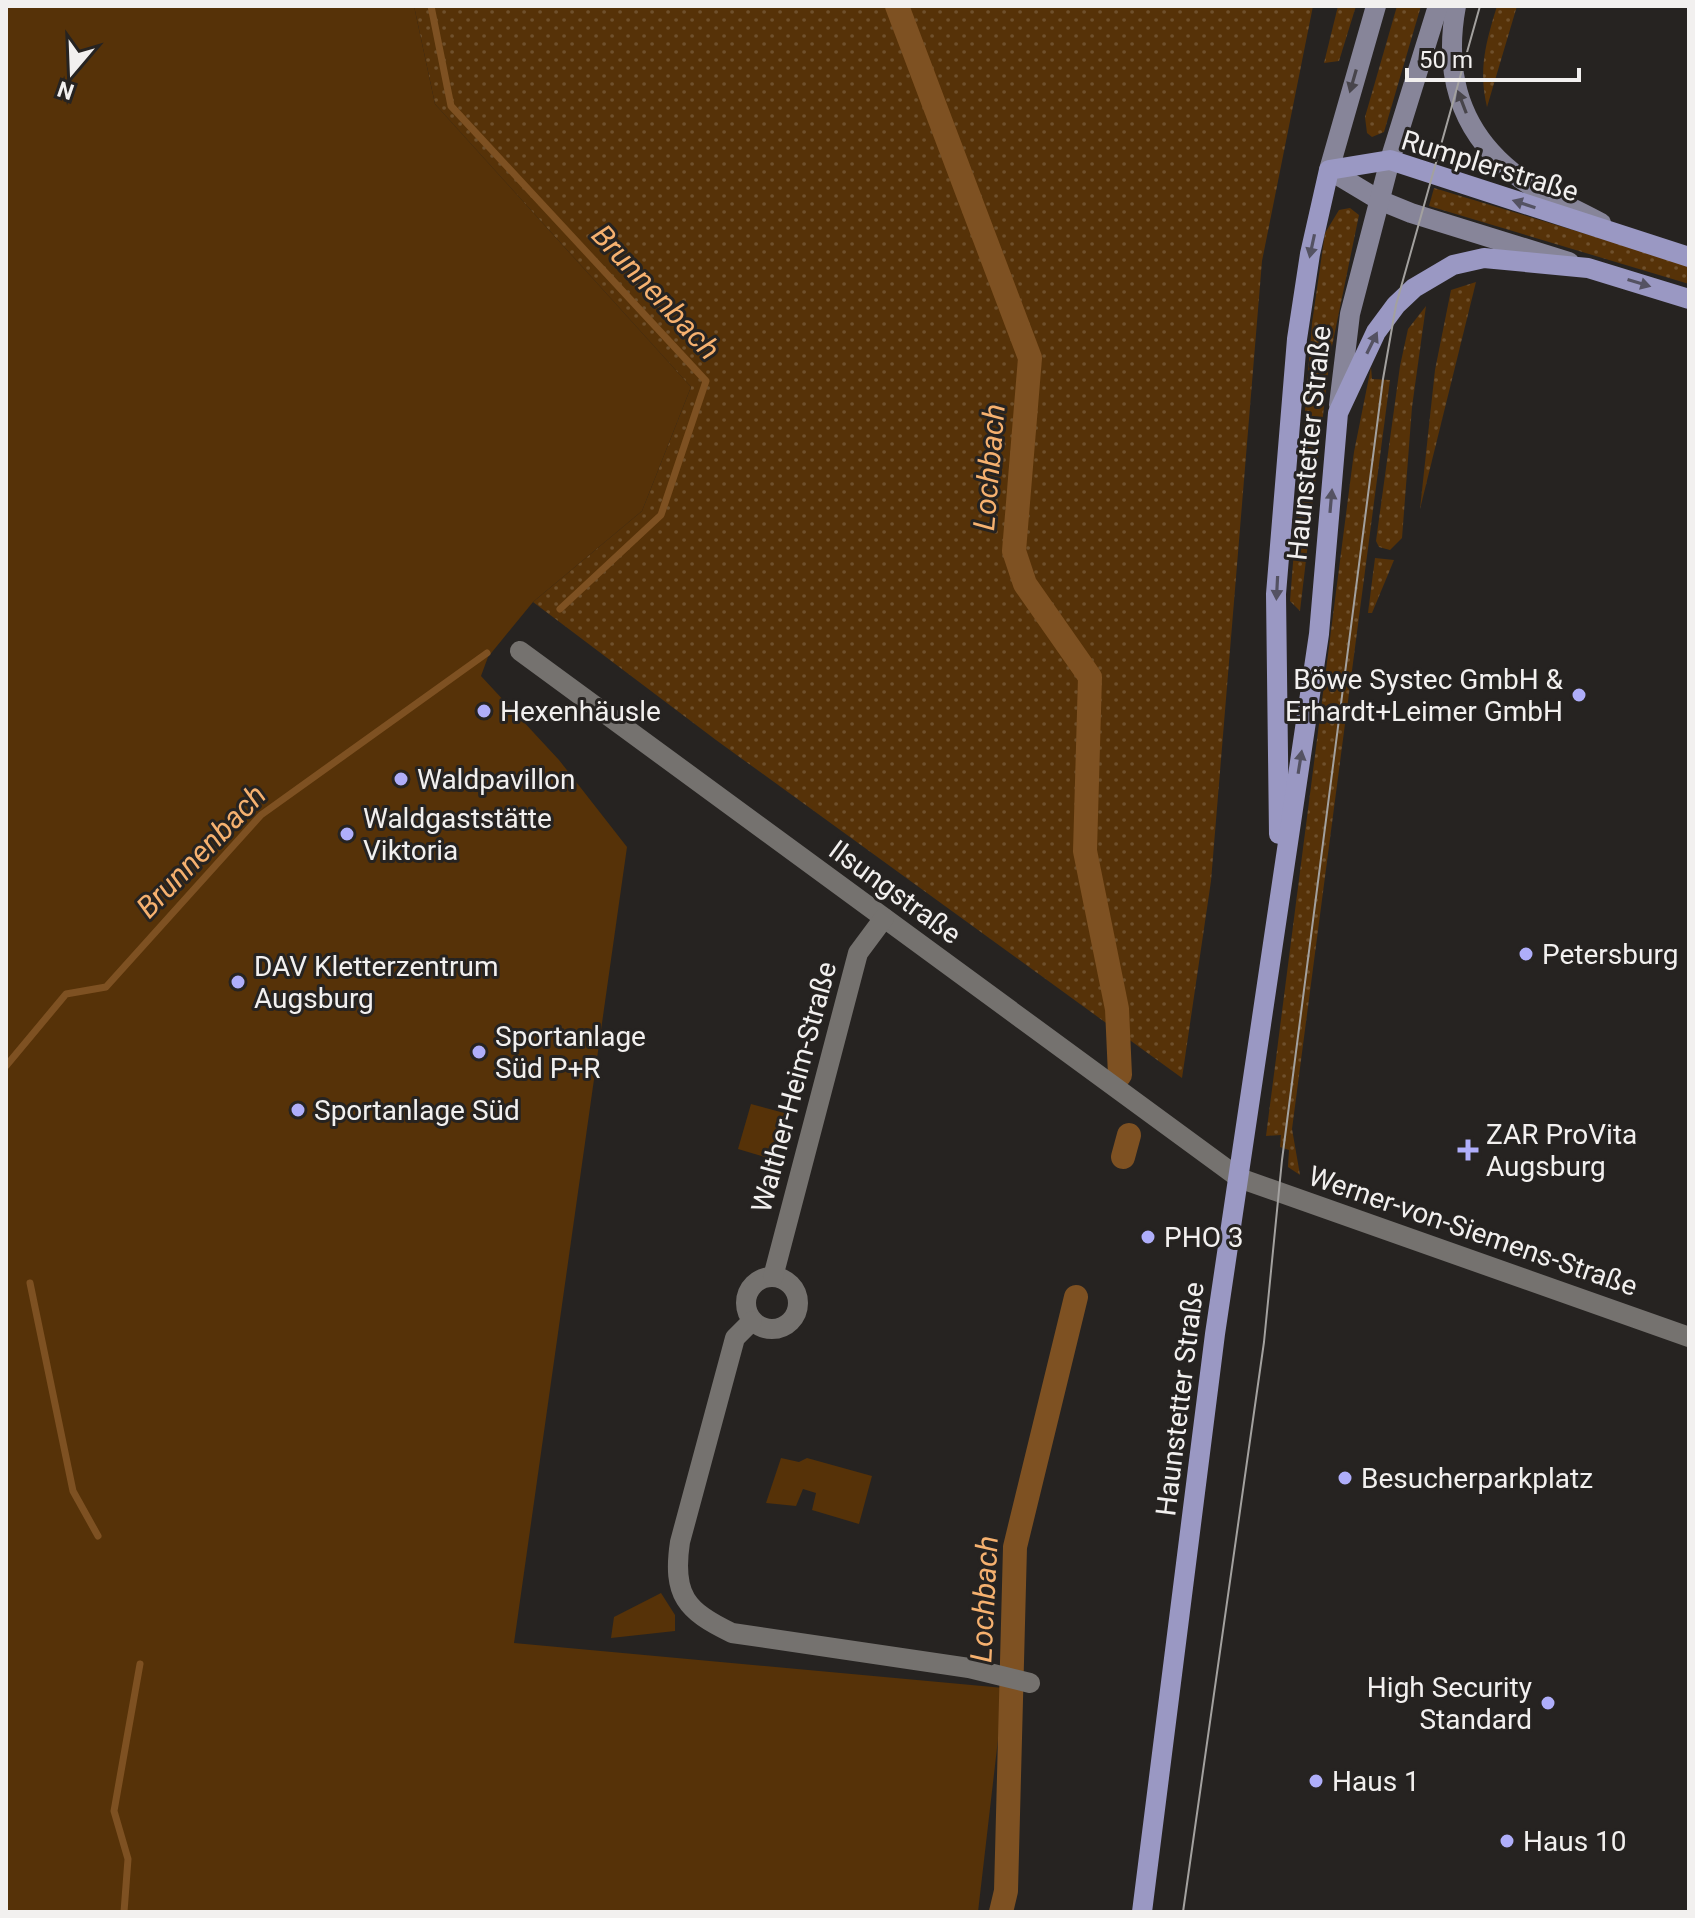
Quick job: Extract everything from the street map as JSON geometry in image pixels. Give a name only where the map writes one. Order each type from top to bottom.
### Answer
[{"type":"main road","name":"Haunstetter Straße","points":[[1280,894],[1276,594],[1297,339],[1310,254],[1329,170],[1376,6]]},
{"type":"main road","name":"Haunstetter Straße","points":[[1142,1912],[1215,1334],[1319,634],[1350,314],[1390,160],[1438,6]]},
{"type":"main road","name":"Rumplerstraße","points":[[1456,6],[1449,43],[1453,69],[1464,109],[1477,134],[1511,172],[1625,237]]},
{"type":"main road","name":"Rumplerstraße","points":[[1329,170],[1390,160],[1689,257]]},
{"type":"main road","points":[[1329,170],[1379,200],[1689,299]]},
{"type":"main road","points":[[1338,413],[1376,332],[1396,305],[1414,288],[1453,265],[1484,258],[1588,268]]},
{"type":"street","name":"Ilsungstraße","points":[[520,651],[1239,1178]]},
{"type":"street","name":"Walther-Heim-Straße","points":[[773,1277],[858,953],[884,918]]},
{"type":"street","name":"Werner-von-Siemens-Straße","points":[[1239,1178],[1689,1337]]},
{"type":"street","points":[[773,1277],[794,1289],[798,1307],[795,1315],[782,1328],[774,1330],[752,1321],[745,1305],[750,1288],[764,1278],[773,1277]]},
{"type":"street","points":[[752,1321],[735,1338],[680,1542],[676,1570],[683,1598],[701,1618],[732,1633],[1028,1682]]},
{"type":"shaded area","name":"Sportanlage Süd","points":[[6,6],[414,6],[435,104],[691,387],[642,511],[533,602],[488,657],[481,676],[559,760],[627,847],[514,1643],[1004,1688],[978,1912],[6,1912]]},
{"type":"shaded area","points":[[414,6],[1313,6],[1262,261],[1211,881],[1182,1078],[716,740],[533,602],[642,511],[691,387],[435,104]]},
{"type":"shaded area","points":[[1338,6],[1356,6],[1339,61],[1324,63]]},
{"type":"shaded area","points":[[1397,6],[1421,6],[1384,132],[1372,137],[1367,133],[1365,117]]},
{"type":"shaded area","points":[[1497,6],[1517,6],[1487,107],[1483,80],[1484,56]]},
{"type":"shaded area","points":[[1434,188],[1689,265],[1689,284],[1429,206]]},
{"type":"shaded area","points":[[1350,208],[1359,215],[1330,356],[1300,611],[1290,601],[1312,323],[1325,233],[1339,210]]},
{"type":"shaded area","points":[[1476,282],[1420,509],[1435,370],[1451,290]]},
{"type":"shaded area","points":[[1426,306],[1412,407],[1402,538],[1390,550],[1379,547],[1376,541],[1400,366],[1408,329]]},
{"type":"shaded area","points":[[1371,367],[1372,379],[1390,380],[1292,1129],[1300,1175],[1288,1167],[1289,1150],[1280,1147],[1281,1135],[1266,1136],[1354,452]]},
{"type":"shaded area","points":[[1375,558],[1394,560],[1372,613],[1368,613]]},
{"type":"shaded area","points":[[751,1104],[788,1114],[775,1160],[738,1149]]},
{"type":"shaded area","points":[[781,1458],[799,1462],[807,1458],[872,1476],[859,1524],[812,1510],[816,1493],[803,1489],[796,1506],[766,1503]]},
{"type":"shaded area","points":[[661,1593],[675,1615],[675,1631],[611,1638],[614,1617]]},
{"type":"water","points":[[1010,1704],[1006,1857],[1001,1847],[1003,1814],[998,1796],[1002,1736]]},
{"type":"waterway","name":"Brunnenbach","points":[[431,6],[451,106],[706,381],[661,515],[560,609]]},
{"type":"waterway","name":"Lochbach","points":[[897,6],[1030,358],[1014,551],[1025,584],[1090,677],[1085,851],[1117,1009],[1120,1075]]},
{"type":"waterway","name":"Brunnenbach","points":[[6,1066],[66,994],[106,987],[261,815],[487,653]]},
{"type":"waterway","name":"Lochbach","points":[[1123,1157],[1129,1135]]},
{"type":"waterway","name":"Brunnenbach","points":[[30,1283],[73,1491],[98,1536]]},
{"type":"waterway","name":"Lochbach","points":[[1001,1912],[1006,1891],[1015,1547],[1076,1297]]},
{"type":"waterway","name":"Brunnenbach","points":[[124,1912],[128,1859],[114,1811],[140,1664]]},
{"type":"tram line","points":[[1183,1912],[1264,1342],[1282,1160],[1383,379],[1396,305],[1480,6]]},
{"type":"place","name":"Böwe Systec GmbH & Erhardt+Leimer GmbH","points":[[1579,695]]},
{"type":"place","name":"Hexenhäusle","points":[[484,711]]},
{"type":"place","name":"Waldpavillon","points":[[401,779]]},
{"type":"place","name":"Waldgaststätte Viktoria","points":[[347,834]]},
{"type":"place","name":"Petersburg","points":[[1526,954]]},
{"type":"place","name":"DAV Kletterzentrum Augsburg","points":[[238,982]]},
{"type":"place","name":"Sportanlage Süd P+R","points":[[479,1052]]},
{"type":"place","name":"Sportanlage Süd","points":[[298,1110]]},
{"type":"place","name":"ZAR ProVita Augsburg","points":[[1468,1150]]},
{"type":"place","name":"PHO 3","points":[[1148,1237]]},
{"type":"place","name":"Besucherparkplatz","points":[[1345,1478]]},
{"type":"place","name":"High Security Standard","points":[[1548,1703]]},
{"type":"place","name":"Haus 1","points":[[1316,1781]]},
{"type":"place","name":"Haus 10","points":[[1507,1841]]}]
